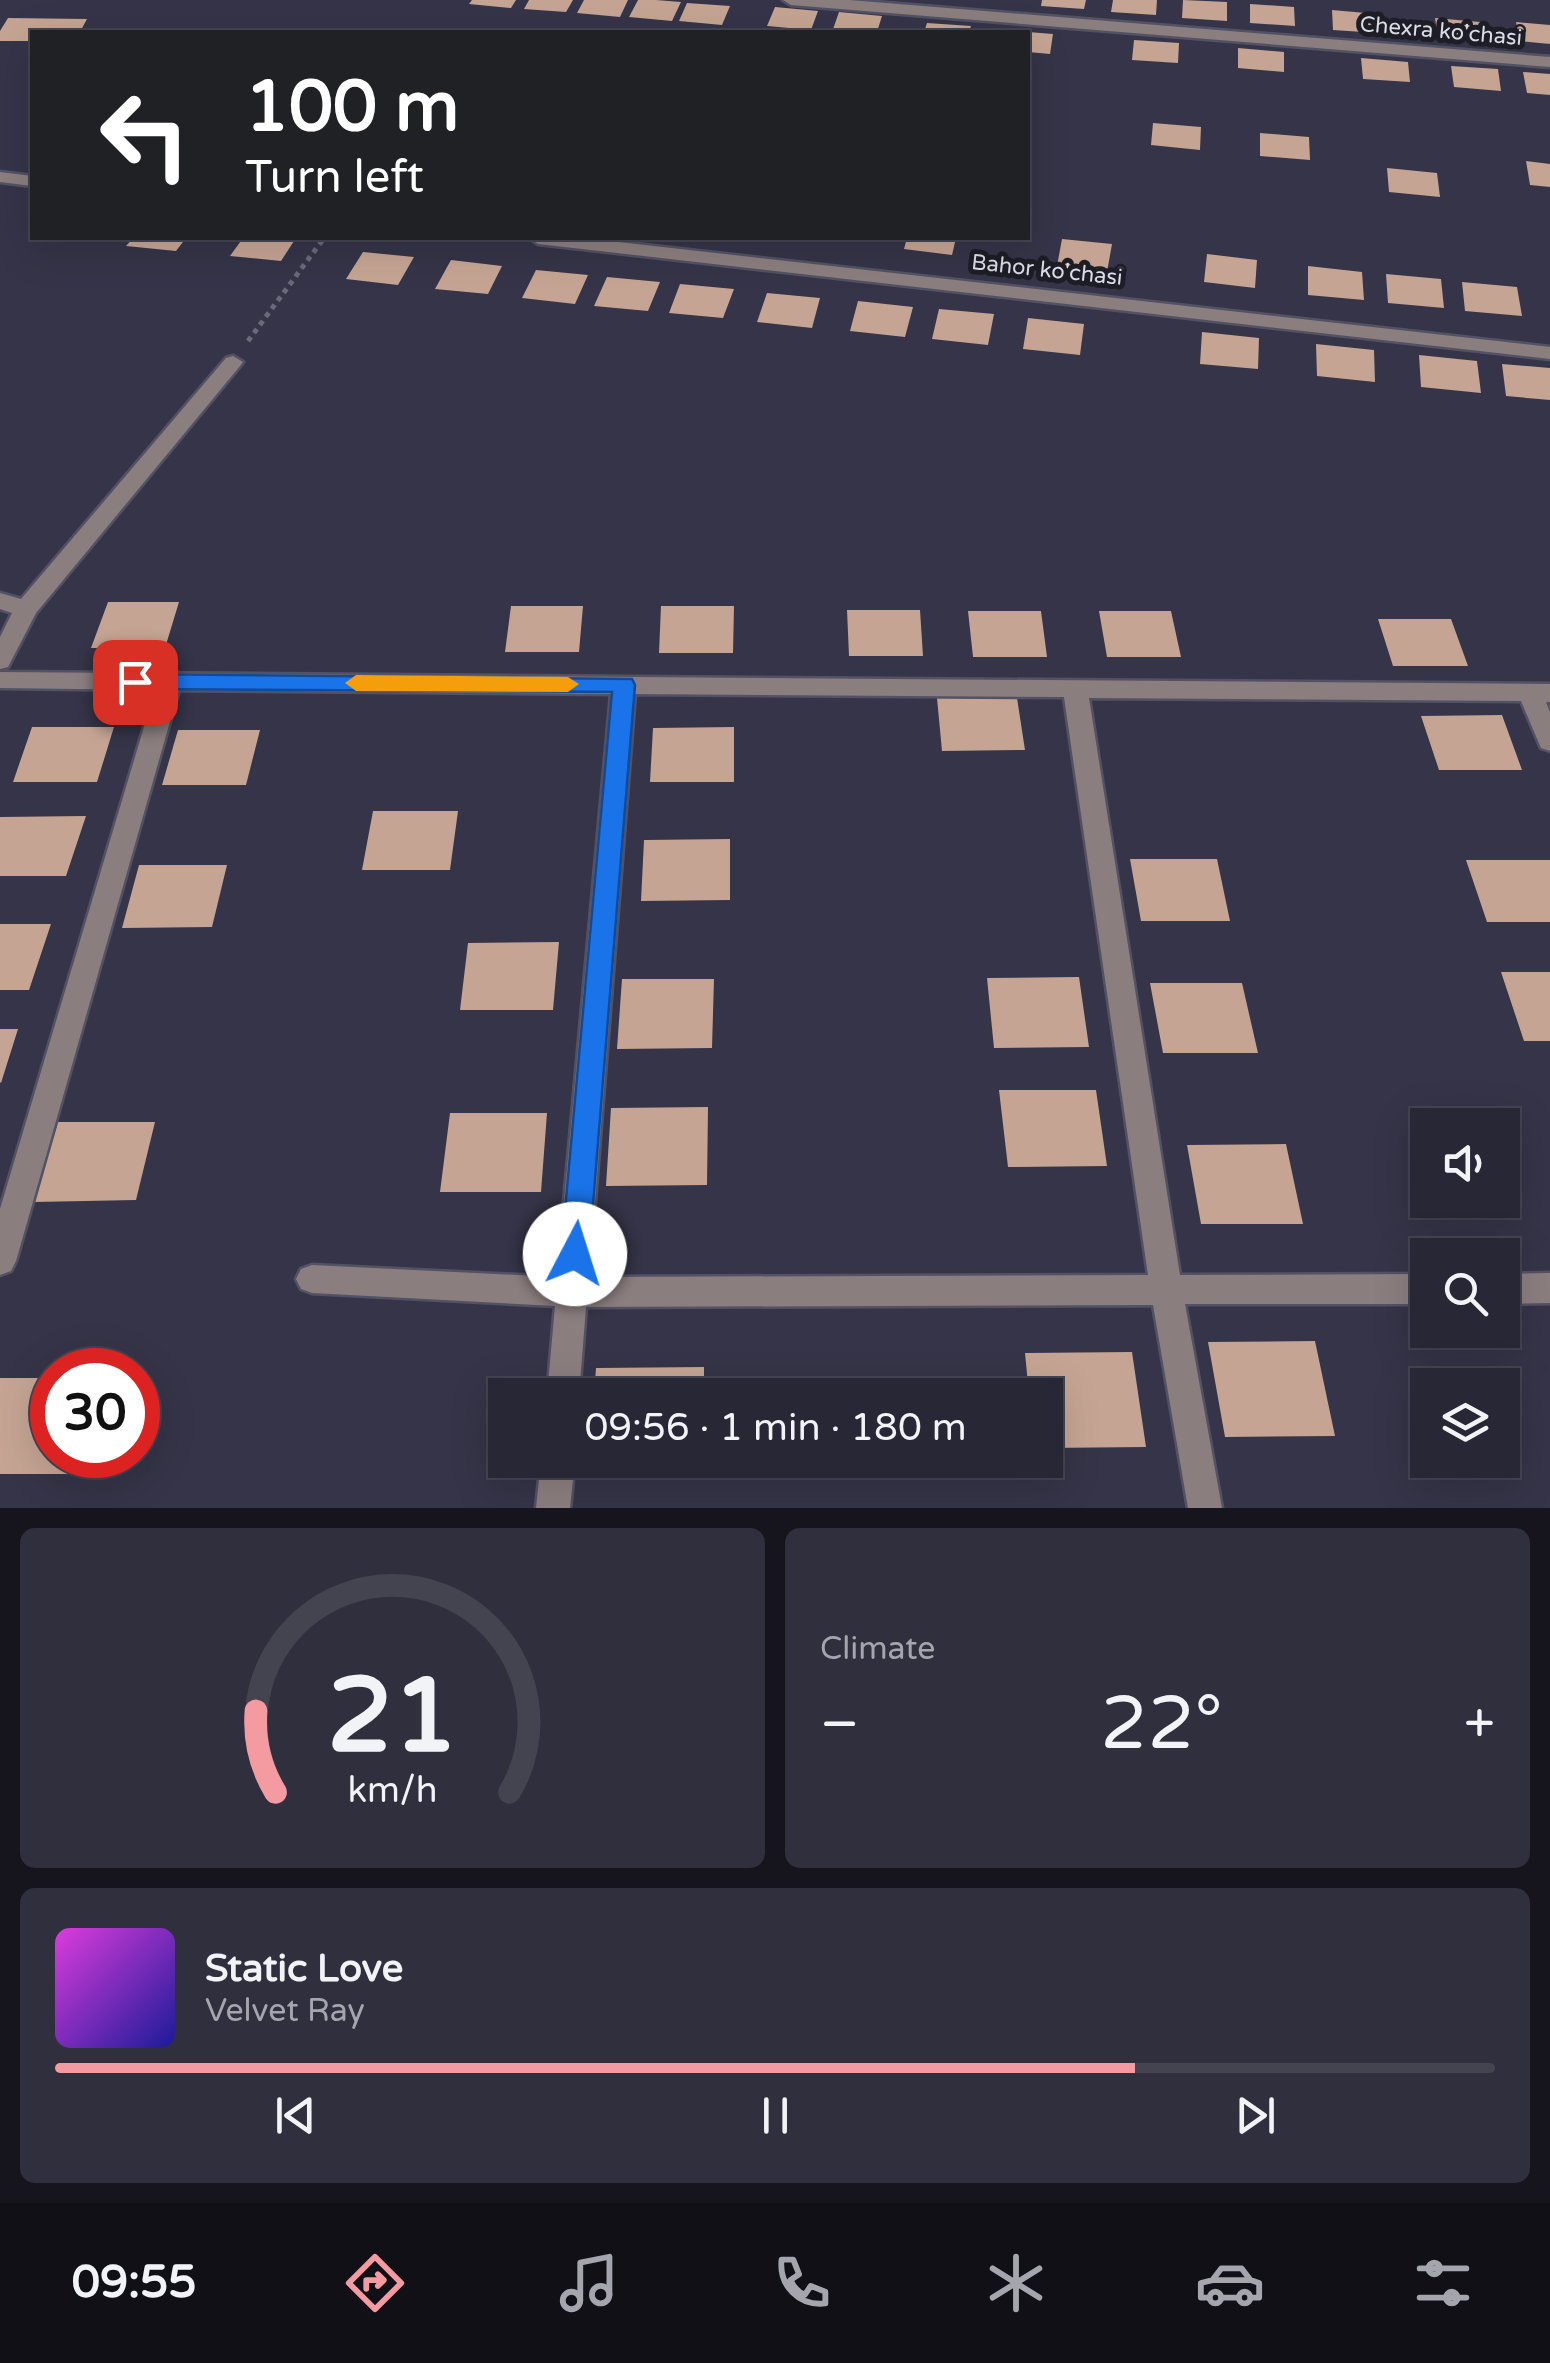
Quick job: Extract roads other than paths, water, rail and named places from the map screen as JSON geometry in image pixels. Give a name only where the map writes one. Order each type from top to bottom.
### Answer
[{"type":"street","name":"Chexra ko'chasi","points":[[791,0],[1550,62]]},
{"type":"street","points":[[0,177],[30,180]]},
{"type":"street","name":"Bahor ko'chasi","points":[[556,240],[1550,353]]},
{"type":"street","points":[[0,661],[26,609],[233,362]]},
{"type":"street","points":[[0,601],[26,609]]},
{"type":"street","points":[[0,680],[1540,691],[1550,742]]},
{"type":"street","points":[[0,1261],[169,682]]},
{"type":"street","points":[[564,1378],[624,685]]},
{"type":"street","points":[[1075,687],[1166,1290],[1205,1508]]},
{"type":"street","points":[[312,1280],[572,1292],[1410,1289]]},
{"type":"street","points":[[1520,1288],[1550,1288]]},
{"type":"street","points":[[554,1508],[556,1478]]}]
